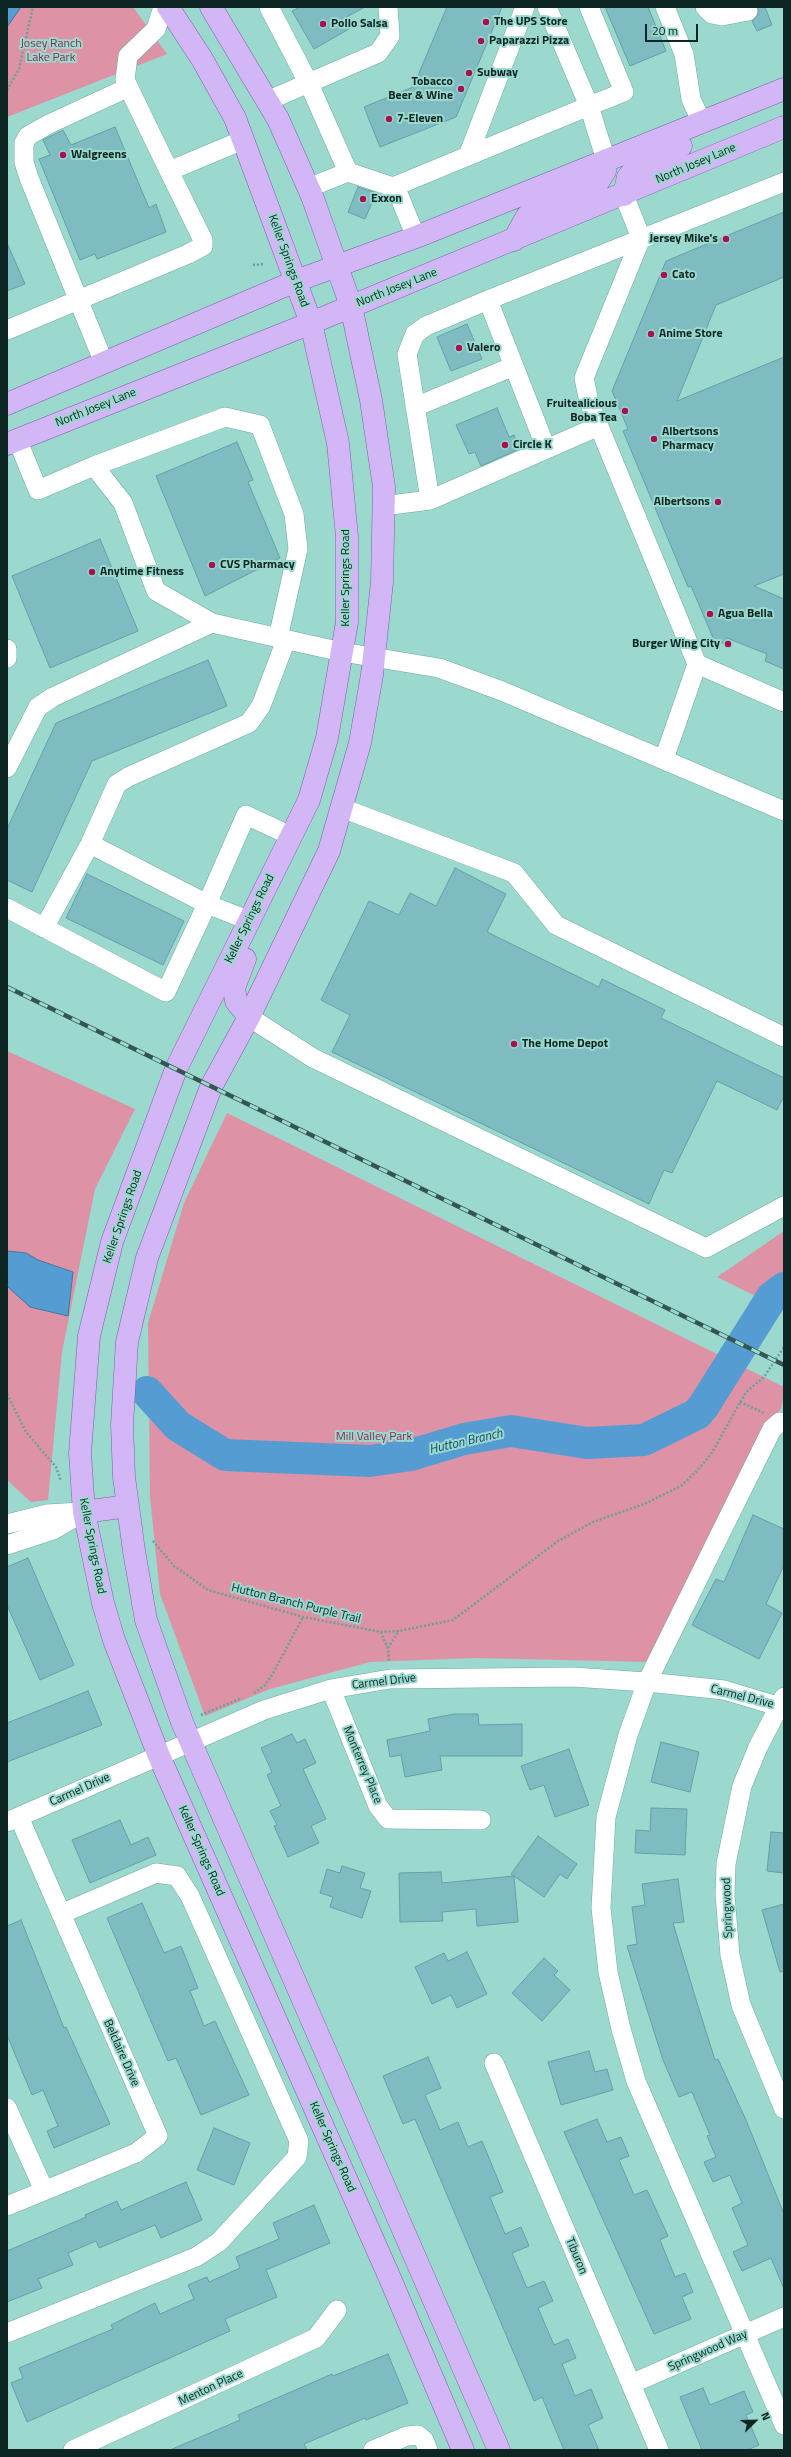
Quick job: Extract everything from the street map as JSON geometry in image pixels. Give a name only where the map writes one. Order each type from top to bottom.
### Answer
[{"type":"main road","name":"Keller Springs Road","points":[[168,7],[202,59],[235,118],[311,323],[340,458],[347,545],[347,622],[327,738],[310,800],[176,1069],[112,1242],[89,1336],[80,1453],[84,1512],[103,1603],[114,1640],[159,1756],[389,2276],[463,2450]]},
{"type":"main road","points":[[211,7],[267,101],[308,188],[351,306],[371,400],[384,487],[382,582],[374,658],[360,744],[329,851],[249,1017],[211,1087],[147,1258],[127,1342],[122,1424],[128,1506],[146,1620],[190,1741],[499,2450]]},
{"type":"main road","points":[[7,404],[296,281],[337,268],[416,237],[784,89]]},
{"type":"main road","points":[[624,195],[628,177],[640,164],[695,137],[702,122]]},
{"type":"main road","name":"North Josey Lane","points":[[12,441],[311,323],[624,195],[784,126]]},
{"type":"main road","points":[[514,240],[527,216],[596,185],[606,171],[606,160]]},
{"type":"main road","points":[[249,1017],[236,1001],[234,988],[248,951],[250,920]]},
{"type":"main road","points":[[84,1512],[128,1506]]},
{"type":"street","points":[[7,330],[188,254],[203,246],[203,240],[125,80],[128,56],[156,29],[164,7]]},
{"type":"street","points":[[270,7],[308,82],[348,172]]},
{"type":"street","points":[[468,156],[525,7]]},
{"type":"street","points":[[547,7],[589,106],[606,160]]},
{"type":"street","points":[[308,188],[348,172],[395,186],[624,92],[589,7]]},
{"type":"street","points":[[665,7],[684,54],[691,99],[702,122]]},
{"type":"street","points":[[705,7],[712,14],[722,16],[748,11]]},
{"type":"street","points":[[267,101],[378,53],[390,36],[391,11]]},
{"type":"street","points":[[104,362],[24,162],[24,143],[28,136],[47,125],[128,88]]},
{"type":"street","points":[[169,171],[243,140]]},
{"type":"street","points":[[430,500],[407,354],[415,334],[426,326],[488,300],[784,182]]},
{"type":"street","points":[[395,186],[416,237]]},
{"type":"street","points":[[624,195],[641,238],[584,378],[589,402],[697,664],[664,759]]},
{"type":"street","points":[[488,300],[546,448]]},
{"type":"street","points":[[416,407],[514,366]]},
{"type":"street","points":[[12,441],[38,490],[94,466],[225,417],[260,424],[294,514],[298,548],[282,639],[261,706],[248,724],[128,777],[117,784],[90,844],[44,928]]},
{"type":"street","points":[[384,506],[430,500],[599,426]]},
{"type":"street","points":[[94,466],[123,503],[156,591],[212,623],[342,652],[439,668],[502,691],[784,811]]},
{"type":"street","points":[[7,768],[38,707],[53,697],[212,623]]},
{"type":"street","points":[[7,648],[7,658]]},
{"type":"street","points":[[697,664],[784,702]]},
{"type":"street","points":[[342,808],[514,873],[556,925],[784,1037]]},
{"type":"street","points":[[7,908],[166,992],[246,815],[291,836]]},
{"type":"street","points":[[90,844],[207,904],[250,920]]},
{"type":"street","points":[[249,1017],[313,1058],[706,1248],[784,1206]]},
{"type":"street","points":[[782,1422],[772,1429],[647,1682],[626,1741],[606,1817],[601,1908],[608,1972],[621,2029],[636,2081],[784,2425]]},
{"type":"street","points":[[7,1524],[47,1514],[84,1512]]},
{"type":"street","points":[[7,1544],[53,1530],[84,1512]]},
{"type":"street","name":"Carmel Drive","points":[[13,1820],[190,1741],[264,1710],[331,1690],[390,1679],[573,1677],[647,1682],[724,1690],[783,1704]]},
{"type":"street","name":"Monterrey Place","points":[[331,1690],[378,1806],[388,1819],[481,1820]]},
{"type":"street","name":"Springwood","points":[[783,1704],[758,1747],[742,1786],[726,1864],[725,1895],[730,1955],[741,2005],[784,2109]]},
{"type":"street","name":"Belclaire Drive","points":[[7,2206],[136,2153],[158,2136],[61,1914],[13,1820]]},
{"type":"street","points":[[7,2333],[196,2257],[219,2242],[297,2157],[299,2141],[190,1896],[177,1876],[156,1873],[61,1914]]},
{"type":"street","name":"Tiburon","points":[[494,2062],[659,2450]]},
{"type":"street","points":[[7,2108],[44,2190]]},
{"type":"street","name":"Menton Place","points":[[73,2450],[316,2338],[337,2310]]},
{"type":"street","name":"Springwood Way","points":[[631,2384],[784,2317]]},
{"type":"street","points":[[373,2450],[407,2436],[418,2435],[424,2440],[428,2450]]},
{"type":"path","points":[[7,90],[19,69],[33,7]]},
{"type":"path","points":[[252,265],[265,264]]},
{"type":"path","name":"Hutton Branch Purple Trail","points":[[151,1538],[174,1566],[208,1590],[303,1617],[381,1632],[399,1631],[453,1620],[542,1550],[558,1540],[593,1522],[644,1504],[681,1486],[698,1471],[711,1454],[740,1402],[754,1384],[764,1377],[784,1347]]},
{"type":"path","points":[[7,1394],[26,1432],[56,1467],[61,1482]]},
{"type":"path","points":[[740,1402],[782,1422]]},
{"type":"path","points":[[201,1714],[256,1692],[264,1686],[303,1617]]},
{"type":"path","points":[[388,1649],[399,1631]]},
{"type":"path","points":[[381,1632],[388,1649],[390,1679]]},
{"type":"green space","name":"Josey Ranch Lake Park","points":[[7,7],[133,7],[167,54],[7,117]]},
{"type":"green space","points":[[7,1051],[135,1109],[95,1189],[62,1352],[48,1500],[31,1502],[7,1480]]},
{"type":"green space","name":"Mill Valley Park","points":[[227,1113],[784,1387],[782,1406],[650,1662],[476,1658],[370,1662],[270,1689],[205,1716],[160,1594],[150,1497],[148,1323],[184,1203]]},
{"type":"green space","points":[[784,1231],[784,1310],[717,1277]]},
{"type":"water","points":[[7,7],[21,7],[7,27]]},
{"type":"water","points":[[7,1251],[26,1253],[38,1260],[73,1272],[68,1316],[30,1307],[7,1286]]},
{"type":"building","name":"Pollo Salsa","points":[[300,7],[365,7],[343,19],[349,29],[314,49],[292,11]]},
{"type":"building","points":[[447,7],[502,7],[456,117],[380,147],[364,107],[413,87]]},
{"type":"building","points":[[605,7],[648,7],[666,51],[630,66]]},
{"type":"building","points":[[758,7],[765,7],[772,25],[757,31],[752,21],[758,15]]},
{"type":"building","name":"Walgreens","points":[[115,127],[149,208],[156,204],[166,232],[97,259],[95,254],[80,260],[39,159],[50,155],[43,140],[63,130],[71,145]]},
{"type":"building","name":"Exxon","points":[[358,187],[376,193],[365,219],[348,212]]},
{"type":"building","points":[[784,212],[784,277],[716,305],[677,401],[784,357],[784,574],[754,586],[784,599],[784,669],[765,661],[767,654],[727,638],[725,644],[714,640],[691,586],[688,587],[623,431],[628,429],[612,391],[666,261]]},
{"type":"building","points":[[7,243],[25,284],[7,291]]},
{"type":"building","name":"Valero","points":[[467,324],[482,359],[451,371],[437,337]]},
{"type":"building","name":"Circle K","points":[[497,408],[509,437],[514,435],[519,449],[481,466],[475,452],[469,454],[456,425]]},
{"type":"building","name":"CVS Pharmacy","points":[[237,442],[253,480],[248,482],[280,558],[205,596],[156,476]]},
{"type":"building","points":[[100,539],[138,631],[50,668],[12,576]]},
{"type":"building","points":[[208,660],[227,706],[92,761],[32,892],[7,880],[7,829],[56,723]]},
{"type":"building","name":"The Home Depot","points":[[455,868],[506,894],[487,932],[599,987],[602,979],[665,1010],[661,1018],[784,1078],[784,1096],[777,1110],[717,1081],[672,1173],[664,1170],[649,1204],[332,1052],[350,1015],[321,1000],[369,901],[399,915],[410,893],[436,906]]},
{"type":"building","points":[[87,874],[184,921],[163,965],[66,918]]},
{"type":"building","points":[[753,1515],[784,1529],[784,1565],[766,1604],[782,1613],[759,1659],[692,1625],[716,1579],[724,1582]]},
{"type":"building","points":[[28,1558],[74,1665],[40,1680],[7,1605],[7,1567]]},
{"type":"building","points":[[88,1691],[102,1725],[7,1762],[7,1723]]},
{"type":"building","points":[[454,1714],[478,1714],[479,1725],[522,1724],[522,1756],[440,1756],[442,1770],[405,1777],[401,1755],[390,1757],[387,1740],[430,1731],[428,1719]]},
{"type":"building","points":[[292,1734],[297,1743],[305,1739],[316,1763],[303,1769],[326,1819],[311,1826],[319,1843],[288,1857],[274,1826],[277,1825],[270,1811],[281,1806],[267,1775],[272,1772],[261,1748]]},
{"type":"building","points":[[661,1742],[699,1752],[690,1792],[651,1782]]},
{"type":"building","points":[[569,1749],[589,1805],[555,1817],[544,1785],[530,1790],[521,1766]]},
{"type":"building","points":[[651,1808],[687,1809],[685,1855],[635,1853],[636,1830],[650,1831]]},
{"type":"building","points":[[120,1820],[131,1845],[148,1837],[156,1855],[90,1883],[72,1840]]},
{"type":"building","points":[[771,1832],[784,1833],[784,1873],[767,1871]]},
{"type":"building","points":[[538,1836],[577,1864],[567,1879],[560,1874],[544,1897],[511,1874]]},
{"type":"building","points":[[342,1866],[365,1873],[360,1888],[371,1891],[362,1918],[330,1907],[333,1897],[320,1893],[327,1869],[340,1873]]},
{"type":"building","points":[[441,1872],[442,1883],[514,1876],[518,1922],[477,1926],[476,1909],[442,1912],[443,1921],[400,1922],[399,1873]]},
{"type":"building","points":[[678,1879],[684,1922],[673,1923],[715,2060],[718,2059],[746,2120],[784,2214],[784,2289],[771,2258],[742,2271],[733,2252],[748,2245],[732,2208],[742,2203],[730,2175],[713,2182],[704,2162],[716,2157],[707,2136],[710,2135],[692,2092],[679,2097],[663,2060],[627,1946],[637,1944],[632,1907],[645,1905],[642,1884]]},
{"type":"building","points":[[142,1903],[164,1953],[181,1946],[198,1988],[190,1991],[204,2026],[215,2021],[249,2095],[201,2115],[176,2058],[168,2061],[107,1918]]},
{"type":"building","points":[[784,1904],[784,1971],[780,1972],[762,1910]]},
{"type":"building","points":[[21,1920],[64,2028],[66,2027],[110,2124],[54,2148],[47,2131],[58,2126],[43,2090],[32,2095],[7,2035],[7,1926]]},
{"type":"building","points":[[467,1952],[487,1994],[457,2008],[451,1995],[432,2004],[415,1967],[444,1953],[448,1961]]},
{"type":"building","points":[[544,1958],[558,1971],[554,1975],[570,1990],[542,2021],[512,1993]]},
{"type":"building","points":[[589,2051],[595,2072],[607,2069],[613,2090],[561,2105],[548,2062]]},
{"type":"building","points":[[428,2057],[441,2088],[425,2095],[440,2130],[458,2122],[468,2147],[482,2141],[503,2192],[490,2197],[505,2234],[521,2227],[529,2246],[512,2253],[527,2288],[544,2281],[553,2301],[538,2308],[554,2345],[568,2339],[576,2358],[562,2364],[575,2396],[591,2389],[603,2418],[588,2425],[599,2450],[564,2450],[542,2397],[534,2401],[415,2119],[403,2124],[383,2076]]},
{"type":"building","points":[[597,2119],[607,2142],[621,2137],[629,2156],[619,2160],[634,2195],[647,2190],[668,2236],[660,2240],[675,2277],[685,2273],[693,2292],[682,2297],[691,2319],[654,2334],[564,2132]]},
{"type":"building","points":[[214,2128],[250,2143],[234,2185],[197,2170]]},
{"type":"building","points":[[186,2182],[202,2220],[161,2238],[155,2225],[99,2248],[96,2241],[68,2253],[73,2265],[38,2279],[42,2288],[7,2302],[7,2251],[86,2217],[85,2215],[117,2201],[121,2210]]},
{"type":"building","points":[[314,2205],[330,2243],[266,2270],[277,2297],[225,2319],[230,2331],[27,2422],[11,2383],[23,2378],[19,2368],[113,2329],[111,2325],[155,2303],[160,2314],[194,2299],[188,2285],[207,2277],[209,2282],[240,2268],[236,2257],[279,2239],[273,2223]]},
{"type":"building","points":[[388,2354],[408,2403],[366,2420],[365,2418],[304,2444],[307,2450],[170,2450],[240,2420],[238,2415],[332,2374],[333,2376]]},
{"type":"building","points":[[703,2388],[710,2405],[744,2391],[753,2412],[746,2415],[759,2445],[747,2450],[702,2450],[680,2397]]},
{"type":"waterway","name":"Hutton Branch","points":[[147,1392],[178,1426],[225,1455],[370,1461],[411,1455],[464,1439],[511,1431],[587,1443],[644,1440],[697,1414],[703,1407],[772,1297],[784,1288]]},
{"type":"railway","points":[[7,987],[784,1365]]},
{"type":"place","name":"The UPS Store","points":[[486,22]]},
{"type":"place","name":"Pollo Salsa","points":[[323,24]]},
{"type":"place","name":"Paparazzi Pizza","points":[[481,41]]},
{"type":"place","name":"Subway","points":[[469,73]]},
{"type":"place","name":"Tobacco Beer & Wine","points":[[461,89]]},
{"type":"place","name":"7-Eleven","points":[[389,119]]},
{"type":"place","name":"Walgreens","points":[[63,155]]},
{"type":"place","name":"Exxon","points":[[363,199]]},
{"type":"place","name":"Jersey Mike's","points":[[726,239]]},
{"type":"place","name":"Cato","points":[[664,275]]},
{"type":"place","name":"Anime Store","points":[[651,334]]},
{"type":"place","name":"Valero","points":[[459,348]]},
{"type":"place","name":"Fruitealicious Boba Tea","points":[[625,411]]},
{"type":"place","name":"Albertsons Pharmacy","points":[[654,439]]},
{"type":"place","name":"Circle K","points":[[505,445]]},
{"type":"place","name":"Albertsons","points":[[718,502]]},
{"type":"place","name":"CVS Pharmacy","points":[[212,565]]},
{"type":"place","name":"Anytime Fitness","points":[[92,572]]},
{"type":"place","name":"Agua Bella","points":[[710,614]]},
{"type":"place","name":"Burger Wing City","points":[[728,644]]},
{"type":"place","name":"The Home Depot","points":[[514,1044]]}]
